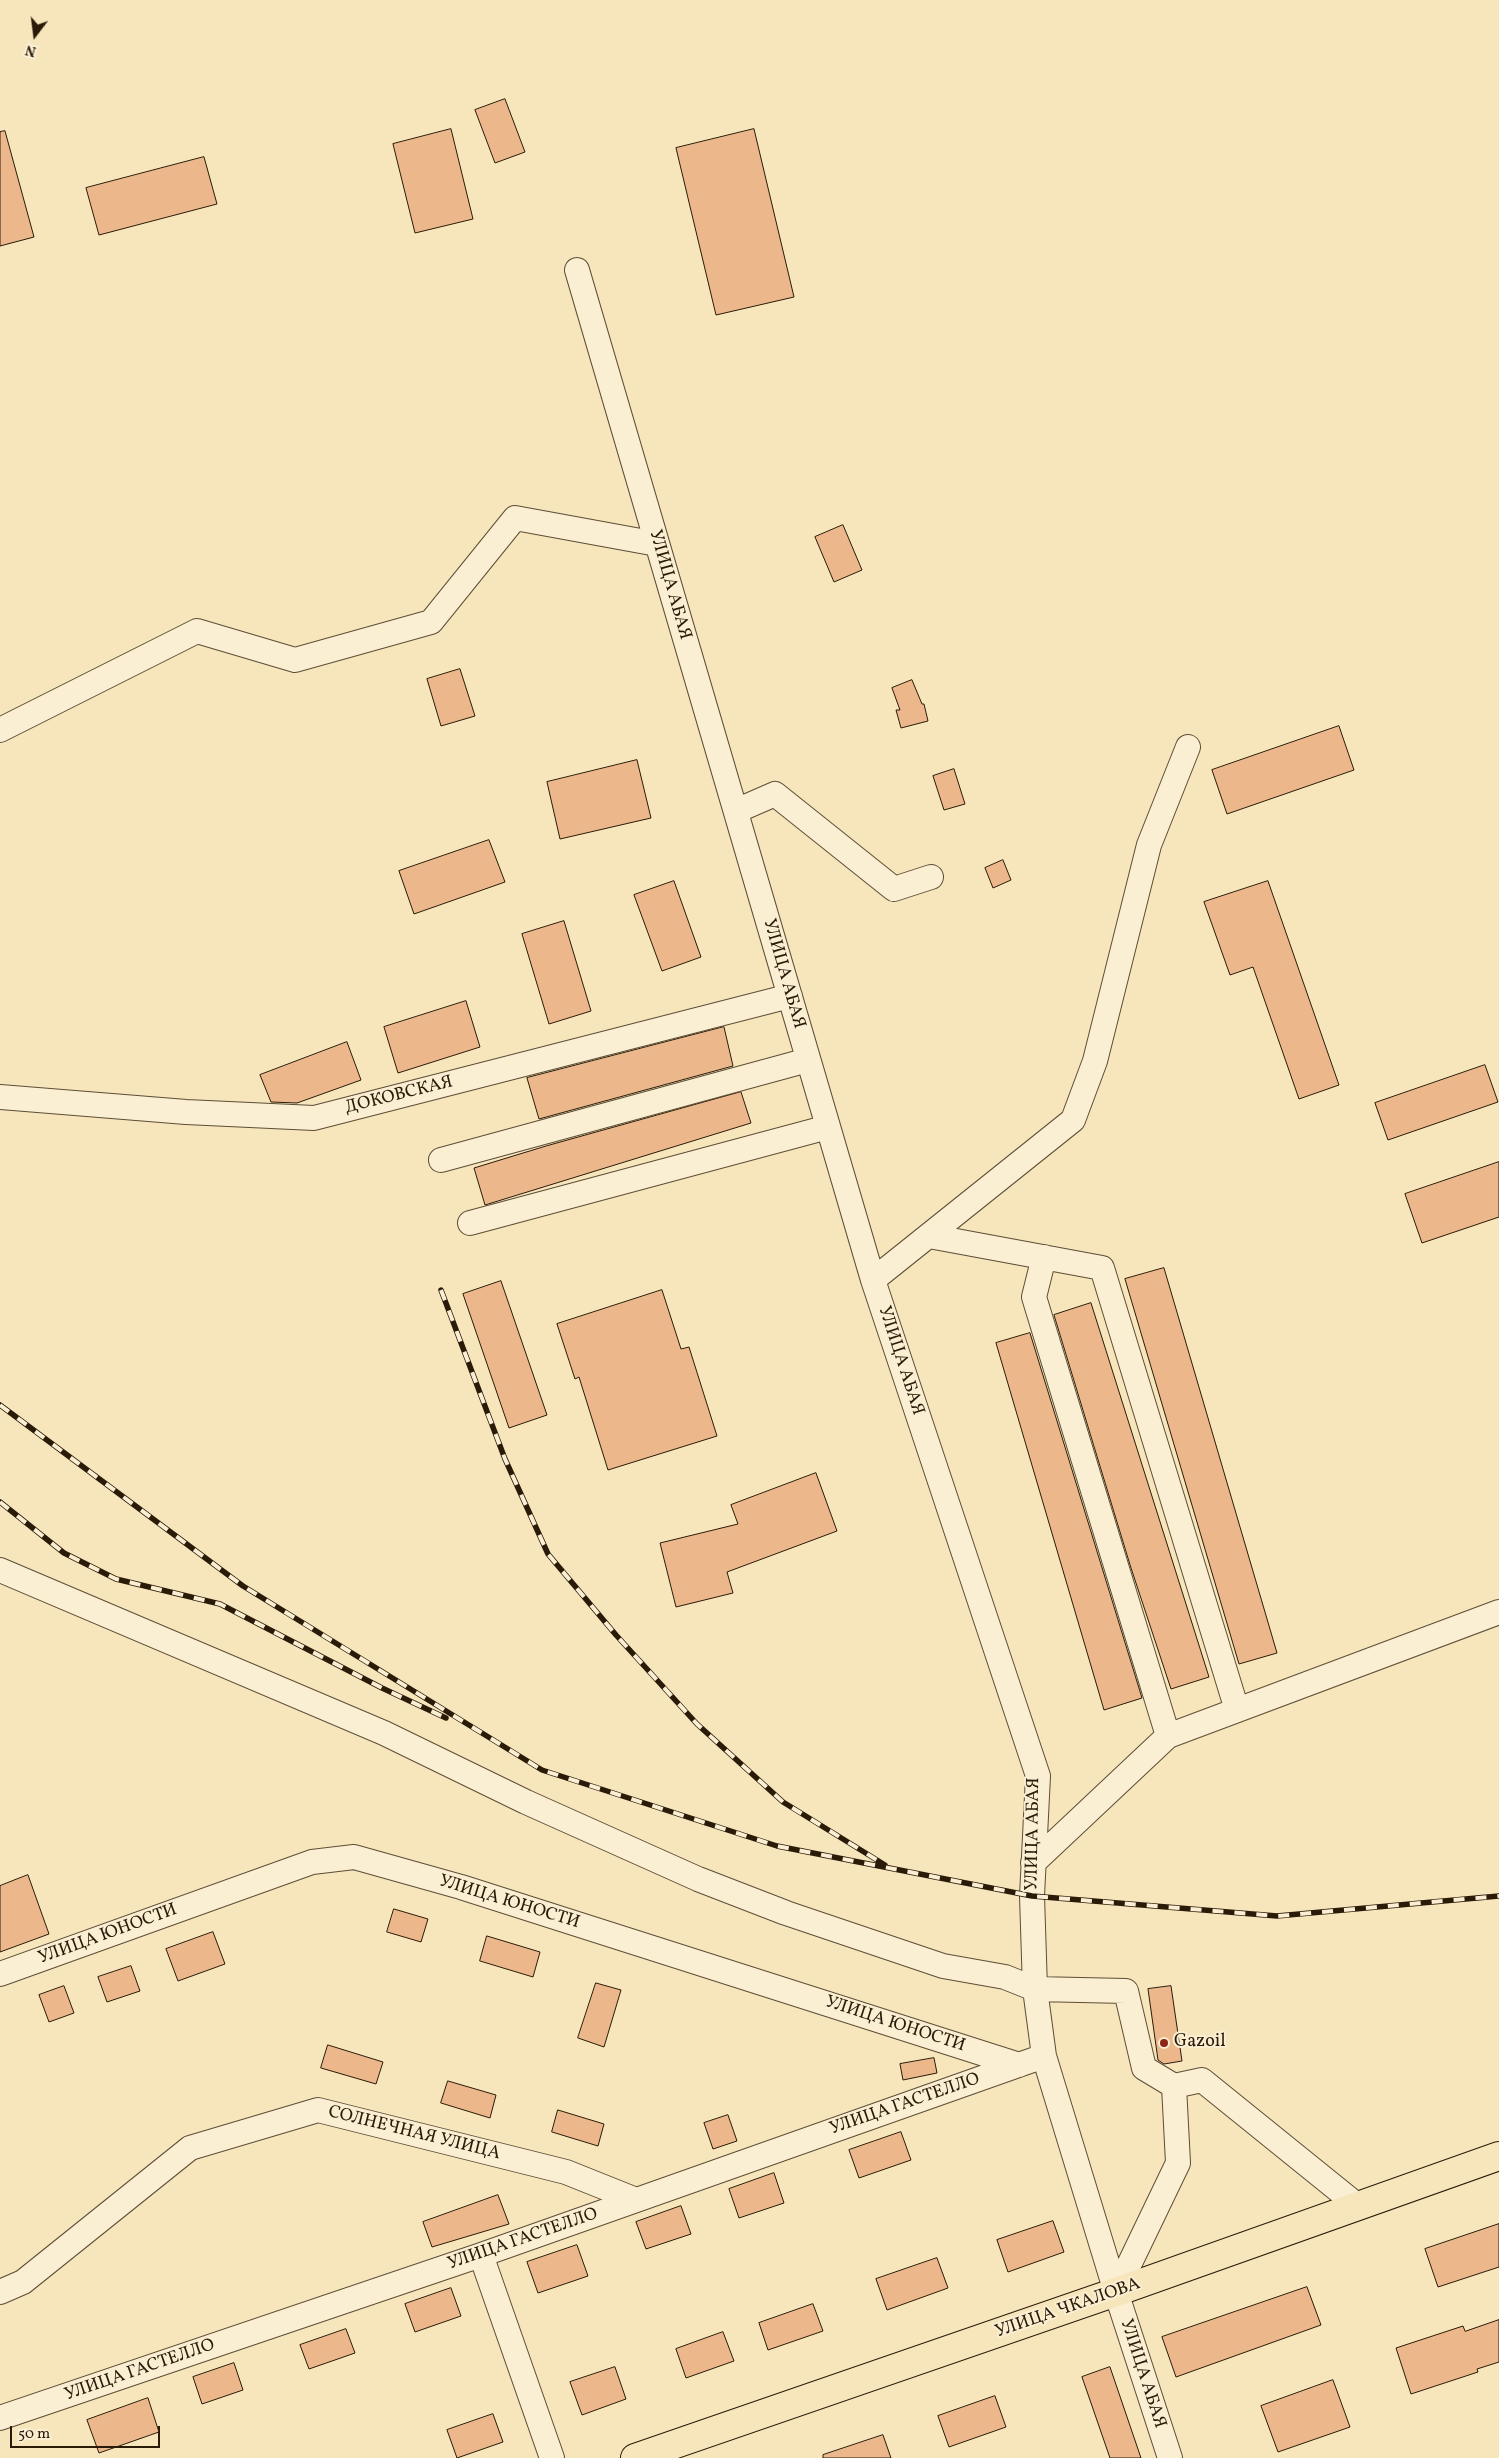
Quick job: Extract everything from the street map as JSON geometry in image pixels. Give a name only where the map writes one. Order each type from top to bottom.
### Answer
[{"type":"main road","name":"УЛИЦА ЧКАЛОВА","points":[[635,2458],[1116,2292],[1499,2156]]},
{"type":"street","name":"УЛИЦА АБАЯ","points":[[577,270],[873,1280],[1038,1776],[1032,1896],[1035,1989],[1044,2056],[1116,2292],[1170,2458]]},
{"type":"street","points":[[0,730],[197,631],[295,660],[431,622],[515,518],[657,544]]},
{"type":"street","points":[[873,1280],[1073,1120],[1095,1061],[1149,845],[1188,747]]},
{"type":"street","points":[[736,811],[774,794],[894,889],[931,877]]},
{"type":"street","name":"ДОКОВСКАЯ","points":[[0,1096],[186,1112],[314,1118],[790,996]]},
{"type":"street","points":[[441,1160],[808,1060]]},
{"type":"street","points":[[470,1223],[828,1127]]},
{"type":"street","points":[[928,1236],[1102,1268],[1237,1710]]},
{"type":"street","points":[[1044,1257],[1034,1297],[1168,1736]]},
{"type":"street","points":[[0,1570],[384,1733],[526,1802],[698,1879],[871,1944],[943,1966],[1005,1977],[1035,1989],[1126,1991],[1144,2068],[1174,2086],[1202,2080],[1358,2206]]},
{"type":"street","points":[[1034,1863],[1168,1736],[1499,1612]]},
{"type":"street","name":"УЛИЦА ЮНОСТИ","points":[[0,1974],[312,1862],[354,1857],[461,1887],[1018,2065]]},
{"type":"street","name":"УЛИЦА ГАСТЕЛЛО","points":[[0,2418],[481,2255],[1044,2056]]},
{"type":"street","points":[[1116,2292],[1178,2163],[1174,2086]]},
{"type":"street","name":"СОЛНЕЧНАЯ УЛИЦА","points":[[0,2292],[23,2282],[190,2148],[318,2110],[566,2172],[636,2200]]},
{"type":"street","points":[[481,2255],[552,2458]]},
{"type":"building","points":[[505,99],[525,152],[495,163],[475,110]]},
{"type":"building","points":[[451,129],[473,219],[415,233],[393,144]]},
{"type":"building","points":[[754,129],[794,297],[716,315],[676,148]]},
{"type":"building","points":[[5,131],[34,237],[0,246],[0,132]]},
{"type":"building","points":[[204,157],[217,204],[99,235],[86,188]]},
{"type":"building","points":[[843,525],[862,570],[834,582],[815,537]]},
{"type":"building","points":[[460,669],[475,716],[441,726],[427,679]]},
{"type":"building","points":[[912,680],[922,704],[924,704],[928,721],[901,728],[896,710],[900,710],[892,688]]},
{"type":"building","points":[[1339,726],[1354,770],[1227,814],[1212,770]]},
{"type":"building","points":[[637,760],[651,818],[560,839],[547,782]]},
{"type":"building","points":[[954,769],[965,804],[944,810],[933,776]]},
{"type":"building","points":[[489,840],[505,882],[414,914],[399,871]]},
{"type":"building","points":[[1003,860],[1011,880],[993,888],[985,868]]},
{"type":"building","points":[[674,881],[701,957],[662,971],[634,895]]},
{"type":"building","points":[[1268,881],[1339,1085],[1299,1099],[1253,967],[1230,975],[1204,902]]},
{"type":"building","points":[[564,921],[591,1011],[549,1024],[522,934]]},
{"type":"building","points":[[466,1001],[480,1047],[398,1073],[384,1027]]},
{"type":"building","points":[[724,1027],[733,1066],[539,1119],[527,1078]]},
{"type":"building","points":[[347,1042],[361,1080],[297,1103],[271,1102],[260,1075]]},
{"type":"building","points":[[1485,1065],[1498,1102],[1388,1140],[1375,1103]]},
{"type":"building","points":[[741,1092],[751,1123],[485,1205],[474,1168]]},
{"type":"building","points":[[1499,1162],[1499,1217],[1422,1243],[1405,1194]]},
{"type":"building","points":[[1164,1268],[1277,1653],[1239,1664],[1125,1279]]},
{"type":"building","points":[[501,1281],[547,1415],[509,1428],[463,1294]]},
{"type":"building","points":[[662,1290],[681,1349],[689,1347],[717,1436],[608,1470],[579,1377],[575,1379],[557,1324]]},
{"type":"building","points":[[1091,1303],[1209,1677],[1171,1689],[1131,1568],[1054,1315]]},
{"type":"building","points":[[1030,1333],[1142,1698],[1104,1710],[996,1343]]},
{"type":"building","points":[[816,1473],[837,1531],[727,1572],[733,1593],[676,1607],[660,1543],[738,1524],[731,1505]]},
{"type":"building","points":[[28,1875],[49,1934],[0,1952],[0,1886]]},
{"type":"building","points":[[394,1909],[428,1919],[421,1942],[387,1932]]},
{"type":"building","points":[[213,1932],[225,1964],[178,1981],[166,1949]]},
{"type":"building","points":[[487,1936],[540,1952],[533,1977],[480,1961]]},
{"type":"building","points":[[131,1966],[140,1991],[107,2002],[98,1977]]},
{"type":"building","points":[[596,1983],[621,1990],[604,2047],[578,2038]]},
{"type":"building","points":[[64,1986],[74,2013],[49,2022],[39,1995]]},
{"type":"building","points":[[1171,1986],[1182,2061],[1164,2064],[1158,2060],[1148,1989]]},
{"type":"building","points":[[328,2045],[383,2062],[376,2084],[321,2068]]},
{"type":"building","points":[[934,2058],[937,2073],[903,2080],[900,2064]]},
{"type":"building","points":[[448,2081],[496,2095],[490,2118],[441,2103]]},
{"type":"building","points":[[558,2110],[604,2124],[598,2146],[552,2132]]},
{"type":"building","points":[[728,2115],[737,2141],[713,2149],[704,2123]]},
{"type":"building","points":[[901,2132],[911,2160],[859,2178],[849,2150]]},
{"type":"building","points":[[774,2173],[784,2203],[739,2218],[729,2189]]},
{"type":"building","points":[[498,2195],[509,2224],[432,2247],[423,2222]]},
{"type":"building","points":[[681,2206],[691,2234],[646,2249],[636,2222]]},
{"type":"building","points":[[1053,2221],[1064,2252],[1008,2272],[997,2240]]},
{"type":"building","points":[[1499,2224],[1499,2267],[1438,2287],[1425,2249]]},
{"type":"building","points":[[577,2245],[588,2276],[538,2293],[527,2262]]},
{"type":"building","points":[[937,2258],[948,2288],[887,2310],[876,2279]]},
{"type":"building","points":[[1307,2287],[1321,2325],[1176,2377],[1162,2337]]},
{"type":"building","points":[[451,2288],[461,2316],[415,2332],[405,2304]]},
{"type":"building","points":[[813,2304],[823,2331],[768,2350],[759,2323]]},
{"type":"building","points":[[1499,2320],[1499,2362],[1477,2369],[1478,2372],[1411,2394],[1396,2348],[1463,2326],[1465,2331]]},
{"type":"building","points":[[346,2329],[355,2353],[309,2369],[300,2345]]},
{"type":"building","points":[[723,2332],[734,2361],[686,2378],[676,2349]]},
{"type":"building","points":[[234,2363],[243,2390],[202,2404],[193,2377]]},
{"type":"building","points":[[615,2367],[626,2399],[582,2415],[570,2382]]},
{"type":"building","points":[[1110,2367],[1141,2458],[1110,2458],[1082,2377]]},
{"type":"building","points":[[1333,2380],[1350,2427],[1278,2452],[1261,2406]]},
{"type":"building","points":[[995,2396],[1006,2427],[949,2447],[938,2416]]},
{"type":"building","points":[[148,2398],[159,2432],[99,2453],[87,2420]]},
{"type":"building","points":[[493,2414],[503,2442],[457,2458],[447,2430]]},
{"type":"building","points":[[883,2435],[891,2458],[823,2458],[823,2455]]},
{"type":"railway","points":[[441,1290],[505,1459],[548,1554],[616,1635],[697,1724],[783,1802],[885,1865]]},
{"type":"railway","points":[[0,1405],[243,1586],[542,1770],[777,1846],[1032,1896],[1277,1916],[1499,1896]]},
{"type":"railway","points":[[0,1502],[64,1553],[116,1579],[220,1604],[382,1688],[446,1718]]},
{"type":"place","name":"Gazoil","points":[[1164,2043]]}]
